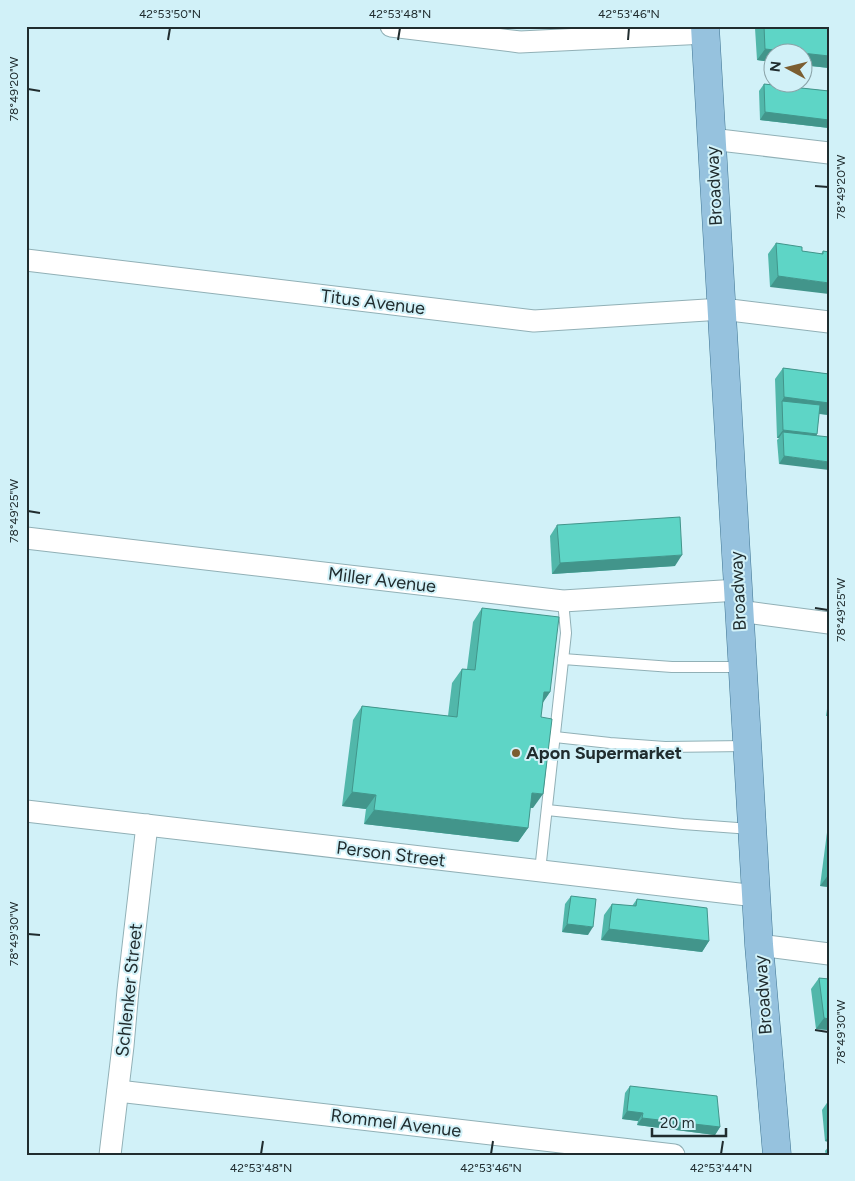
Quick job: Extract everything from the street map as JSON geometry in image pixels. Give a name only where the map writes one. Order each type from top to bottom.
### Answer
[{"type":"main road","name":"Broadway","points":[[706,30],[759,945],[777,1155]]},
{"type":"street","points":[[391,26],[520,42],[706,30]]},
{"type":"street","points":[[711,139],[829,153]]},
{"type":"street","name":"Titus Avenue","points":[[26,260],[534,321],[722,309],[829,322]]},
{"type":"street","name":"Miller Avenue","points":[[26,538],[563,601],[739,600],[829,623]]},
{"type":"street","name":"Person Street","points":[[26,811],[756,896]]},
{"type":"street","name":"Schlenker Street","points":[[110,1155],[147,825]]},
{"type":"street","points":[[759,945],[829,954]]},
{"type":"street","name":"Rommel Avenue","points":[[118,1091],[674,1155]]},
{"type":"lane","points":[[540,871],[566,633],[563,601]]},
{"type":"lane","points":[[563,659],[672,667],[742,667]]},
{"type":"lane","points":[[555,737],[665,747],[747,746]]},
{"type":"lane","points":[[547,810],[752,829]]},
{"type":"building","points":[[764,26],[829,26],[829,56],[812,54],[812,42],[765,42]]},
{"type":"building","points":[[812,89],[829,91],[829,120],[765,112],[764,92],[812,92]]},
{"type":"building","points":[[776,243],[802,247],[802,251],[823,254],[823,251],[829,252],[829,283],[778,276]]},
{"type":"building","points":[[783,368],[829,374],[829,403],[784,397]]},
{"type":"building","points":[[782,401],[820,405],[817,434],[783,430]]},
{"type":"building","points":[[783,432],[829,437],[829,462],[784,456]]},
{"type":"building","points":[[680,517],[682,555],[560,563],[557,525]]},
{"type":"building","points":[[482,608],[559,617],[550,692],[544,692],[541,717],[552,719],[543,794],[532,793],[528,828],[374,810],[376,795],[352,792],[362,706],[457,717],[462,669],[475,670]]},
{"type":"building","points":[[571,896],[596,899],[593,927],[567,924]]},
{"type":"building","points":[[637,899],[707,908],[709,941],[609,929],[612,904],[636,906]]},
{"type":"building","points":[[819,978],[829,979],[829,1019],[824,1018]]},
{"type":"building","points":[[630,1086],[717,1096],[720,1127],[642,1118],[643,1113],[627,1111]]},
{"type":"place","name":"Apon Supermarket","points":[[516,753]]}]
